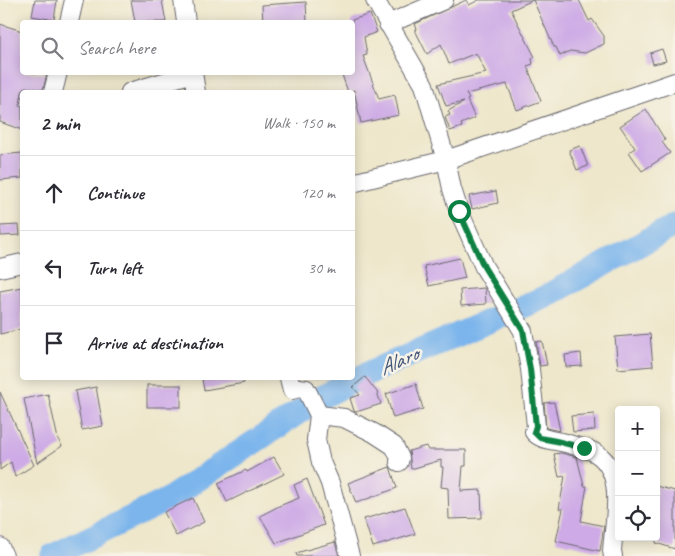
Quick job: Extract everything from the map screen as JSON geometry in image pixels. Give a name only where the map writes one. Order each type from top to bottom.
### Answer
[{"type":"street","points":[[69,20],[74,0]]},
{"type":"street","points":[[183,0],[186,20]]},
{"type":"street","points":[[375,0],[424,86],[446,160],[452,189],[477,251],[494,285],[523,330],[530,369],[536,426],[534,432],[540,438],[593,452],[611,468],[615,480],[616,496],[613,556]]},
{"type":"street","points":[[388,24],[444,0]]},
{"type":"street","points":[[54,90],[57,75]]},
{"type":"street","points":[[137,90],[186,75]]},
{"type":"street","points":[[193,75],[196,90]]},
{"type":"street","points":[[355,182],[446,160],[675,82]]},
{"type":"street","points":[[1,265],[20,263]]},
{"type":"street","points":[[290,380],[292,390],[306,388],[319,415],[316,440],[350,556]]},
{"type":"street","points":[[319,415],[344,418],[374,433],[394,446],[400,458],[399,462]]},
{"type":"street","points":[[0,547],[4,556]]},
{"type":"building","points":[[35,0],[57,0],[54,20],[32,16]]},
{"type":"building","points":[[131,0],[162,0],[166,20],[135,20]]},
{"type":"building","points":[[466,0],[469,5],[479,0],[533,0],[511,10],[535,57],[532,59],[533,64],[527,66],[541,101],[517,110],[507,84],[466,94],[475,118],[461,124],[462,127],[450,131],[445,117],[450,115],[448,111],[464,102],[446,106],[438,84],[486,73],[476,53],[449,64],[441,44],[427,54],[415,30],[417,29],[415,24]]},
{"type":"building","points":[[533,0],[579,0],[589,21],[592,19],[604,36],[604,44],[585,53],[570,51],[560,56]]},
{"type":"building","points":[[306,2],[307,20],[263,20],[262,5]]},
{"type":"building","points":[[370,14],[377,32],[364,37],[367,55],[363,56],[379,99],[395,95],[399,115],[361,123],[355,90],[347,90],[342,75],[355,75],[355,20],[352,20]]},
{"type":"building","points":[[0,24],[20,30],[20,75],[47,75],[43,90],[25,87],[23,90],[20,90],[20,129],[0,122]]},
{"type":"building","points":[[662,49],[666,61],[653,64],[650,53]]},
{"type":"building","points":[[646,109],[665,140],[662,142],[670,153],[642,171],[629,152],[635,148],[620,126]]},
{"type":"building","points":[[580,146],[588,166],[577,170],[569,150]]},
{"type":"building","points":[[20,153],[20,178],[0,180],[0,155]]},
{"type":"building","points":[[496,191],[498,203],[472,209],[469,196]]},
{"type":"building","points":[[19,225],[20,235],[1,236],[0,226]]},
{"type":"building","points":[[460,258],[465,278],[429,286],[424,266]]},
{"type":"building","points":[[20,287],[20,329],[0,334],[0,291]]},
{"type":"building","points":[[485,288],[486,304],[461,306],[460,290]]},
{"type":"building","points":[[650,334],[653,366],[618,369],[615,337]]},
{"type":"building","points":[[542,341],[547,365],[540,366],[536,342]]},
{"type":"building","points":[[581,353],[582,366],[566,367],[565,355]]},
{"type":"building","points":[[365,377],[377,392],[381,404],[356,412],[350,398],[360,395],[353,387]]},
{"type":"building","points":[[202,380],[243,380],[244,383],[204,390]]},
{"type":"building","points":[[416,384],[423,409],[393,418],[386,394]]},
{"type":"building","points":[[147,385],[181,385],[181,407],[147,407]]},
{"type":"building","points":[[96,387],[103,426],[82,430],[75,391]]},
{"type":"building","points":[[0,392],[34,465],[15,477],[11,462],[0,470]]},
{"type":"building","points":[[48,394],[58,439],[62,446],[37,463],[24,399]]},
{"type":"building","points":[[554,402],[560,431],[546,428],[544,403]]},
{"type":"building","points":[[594,414],[595,430],[573,432],[571,416]]},
{"type":"building","points":[[426,446],[428,450],[466,450],[466,466],[463,466],[461,491],[481,490],[482,518],[449,519],[448,488],[441,487],[443,467],[441,467],[441,460],[411,469],[409,451]]},
{"type":"building","points":[[561,453],[577,457],[584,486],[587,486],[581,521],[604,526],[600,551],[556,541],[563,509],[559,509],[565,476],[559,477],[554,454]]},
{"type":"building","points":[[274,457],[284,474],[227,502],[218,483],[246,470],[247,472]]},
{"type":"building","points":[[390,467],[397,488],[356,503],[348,483]]},
{"type":"building","points":[[307,479],[324,525],[276,543],[260,516],[299,498],[294,485]]},
{"type":"building","points":[[660,487],[675,491],[675,549],[656,543],[656,541],[660,541]]},
{"type":"building","points":[[193,498],[204,522],[176,536],[164,512]]},
{"type":"building","points":[[405,507],[415,534],[373,547],[364,519]]},
{"type":"building","points":[[335,542],[339,556],[297,556],[296,553]]},
{"type":"waterway","name":"Alaro","points":[[52,556],[167,500],[322,397],[375,370],[543,298],[675,225]]},
{"type":"route","points":[[459,211],[484,267],[523,330],[530,369],[536,426],[534,432],[540,438],[584,448]]}]
